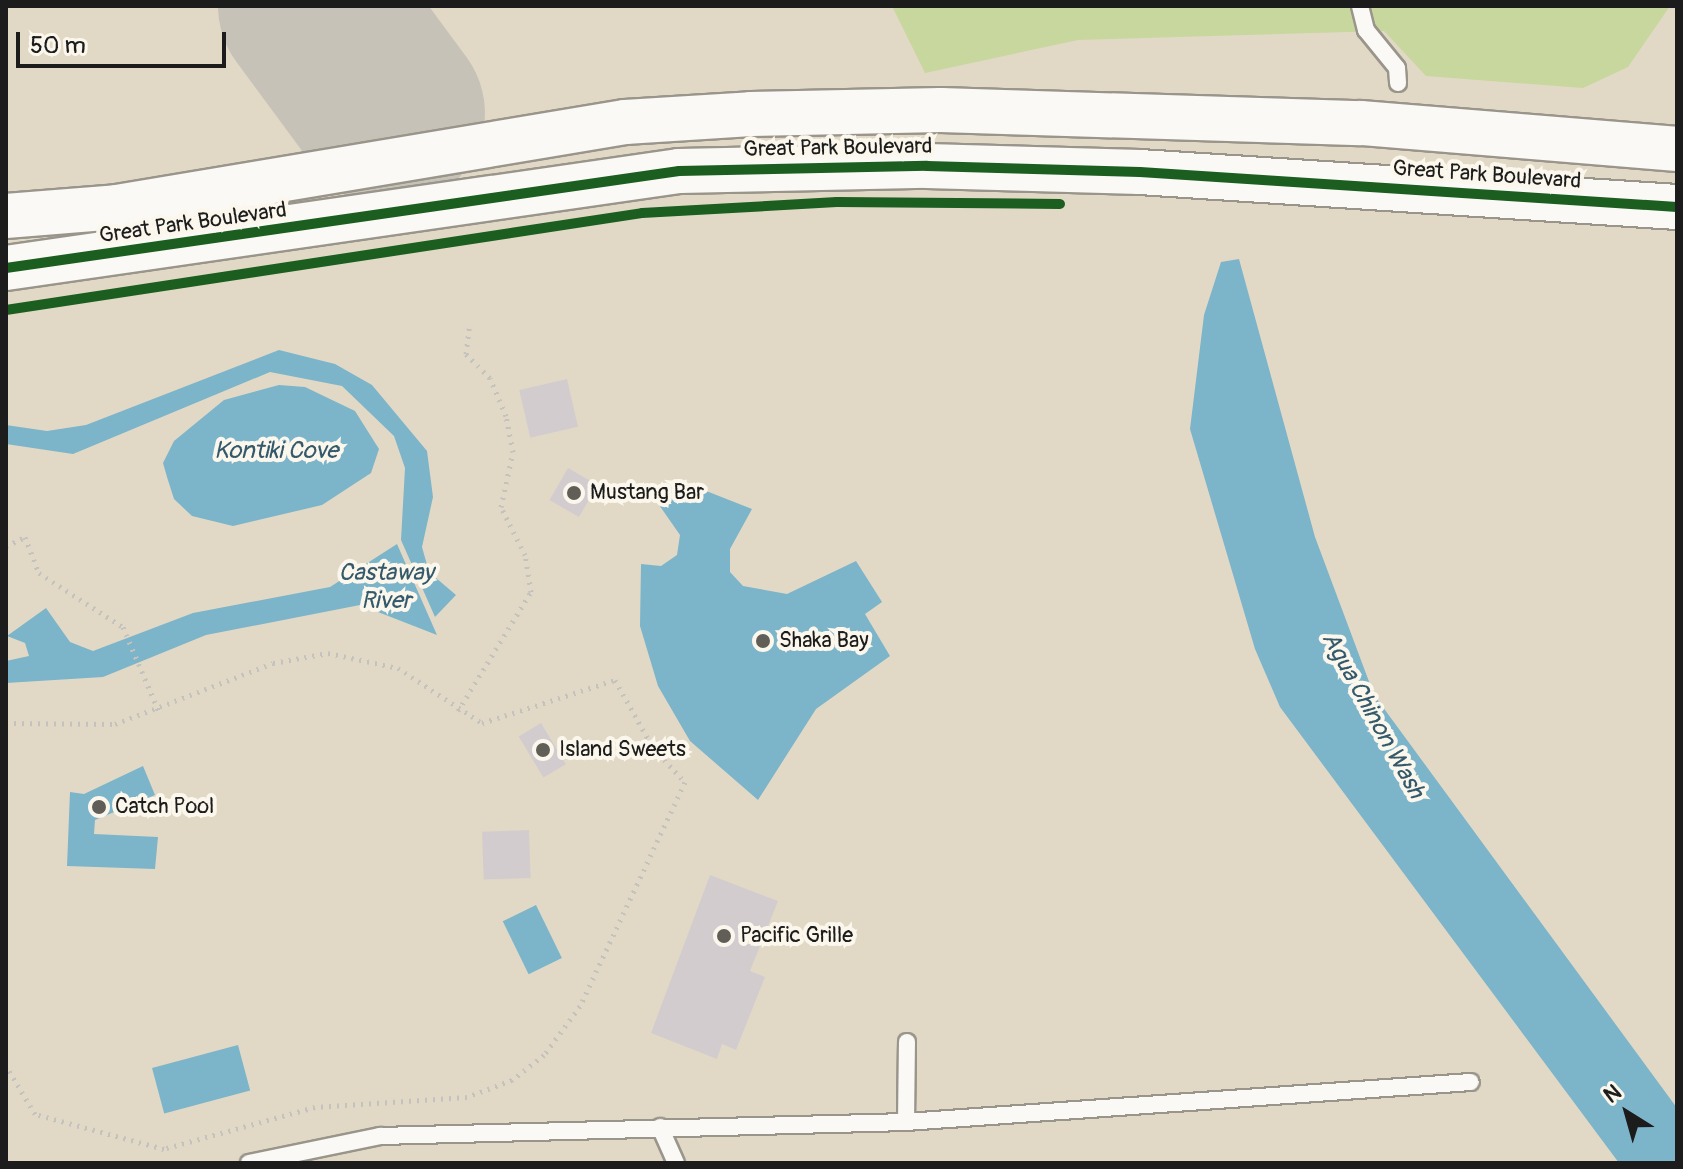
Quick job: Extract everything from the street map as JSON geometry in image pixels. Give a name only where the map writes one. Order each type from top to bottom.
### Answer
[{"type":"main road","name":"Great Park Boulevard","points":[[6,216],[117,207],[625,122],[751,114],[941,110],[1361,123],[1677,149]]},
{"type":"main road","name":"Great Park Boulevard","points":[[6,268],[679,171],[927,166],[1140,172],[1677,207]]},
{"type":"lane","points":[[1360,6],[1366,30],[1397,68],[1398,83]]},
{"type":"lane","points":[[906,1122],[907,1042]]},
{"type":"lane","points":[[249,1163],[380,1136],[906,1122],[1471,1082]]},
{"type":"lane","points":[[660,1127],[676,1163]]},
{"type":"path","points":[[458,711],[531,592],[525,555],[501,507],[513,452],[506,416],[490,378],[466,354],[469,328]]},
{"type":"path","points":[[6,546],[25,537],[39,573],[123,627],[159,712]]},
{"type":"path","points":[[6,723],[115,724],[159,712],[273,663],[328,653],[398,668],[458,711],[482,723],[615,680],[653,748],[685,782],[609,956],[553,1043],[523,1072],[467,1097],[315,1107],[164,1149],[35,1114],[6,1066]]},
{"type":"green space","points":[[892,6],[1670,6],[1628,67],[1583,88],[1426,76],[1384,31],[1078,40],[925,73]]},
{"type":"water","name":"Agua Chinon Wash","points":[[1239,259],[1315,537],[1374,695],[1677,1108],[1677,1163],[1619,1163],[1280,707],[1255,649],[1190,429],[1204,315],[1221,262]]},
{"type":"water","name":"Castaway River","points":[[279,350],[335,364],[372,385],[427,451],[433,497],[422,547],[429,572],[456,595],[435,617],[401,540],[405,468],[394,436],[342,386],[270,372],[73,454],[6,444],[6,425],[47,431],[86,425]]},
{"type":"water","name":"Kontiki Cove","points":[[279,385],[305,387],[355,411],[379,449],[371,473],[322,505],[233,526],[192,516],[174,499],[163,463],[174,441],[224,400]]},
{"type":"water","name":"Shaka Bay","points":[[691,485],[752,509],[730,549],[730,572],[743,586],[787,594],[856,561],[882,602],[865,614],[890,656],[816,709],[758,800],[690,741],[658,686],[640,626],[641,564],[661,566],[677,555],[680,535],[648,489]]},
{"type":"water","name":"Castaway River","points":[[397,544],[437,635],[360,605],[206,635],[103,677],[6,683],[6,661],[29,656],[25,643],[7,636],[46,608],[70,642],[93,651],[193,613],[330,587]]},
{"type":"water","name":"Catch Pool","points":[[143,766],[155,795],[95,820],[94,834],[158,837],[155,869],[67,866],[70,792],[84,794]]},
{"type":"water","points":[[536,905],[562,958],[529,974],[503,921]]},
{"type":"water","points":[[238,1045],[250,1090],[164,1113],[152,1068]]},
{"type":"building","points":[[567,379],[578,427],[530,438],[519,390]]},
{"type":"building","name":"Mustang Bar","points":[[568,468],[597,485],[579,517],[550,500]]},
{"type":"building","name":"Island Sweets","points":[[541,723],[566,764],[543,778],[519,736]]},
{"type":"building","points":[[529,830],[531,878],[484,880],[482,832]]},
{"type":"building","name":"Pacific Grille","points":[[710,875],[778,901],[750,971],[765,977],[736,1050],[722,1044],[717,1059],[651,1033]]},
{"type":"runway","points":[[312,6],[391,113]]},
{"type":"cycle path","points":[[6,268],[679,171],[927,166],[1140,172],[1677,207]]},
{"type":"cycle path","points":[[6,310],[642,213],[837,202],[1060,204]]},
{"type":"place","name":"Mustang Bar","points":[[574,493]]},
{"type":"place","name":"Shaka Bay","points":[[763,641]]},
{"type":"place","name":"Island Sweets","points":[[543,750]]},
{"type":"place","name":"Catch Pool","points":[[99,807]]},
{"type":"place","name":"Pacific Grille","points":[[724,936]]}]
